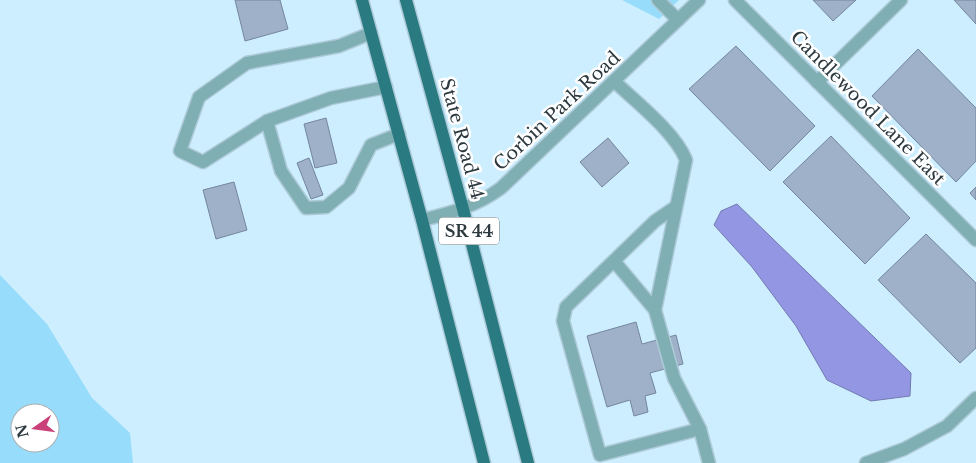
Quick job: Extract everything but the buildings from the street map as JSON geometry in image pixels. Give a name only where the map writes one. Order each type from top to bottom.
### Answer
[{"type":"main road","name":"SR 44","points":[[362,0],[422,220],[484,463]]},
{"type":"main road","name":"State Road 44","points":[[406,0],[463,209],[528,463]]},
{"type":"street","points":[[658,0],[678,20]]},
{"type":"street","name":"Corbin Park Road","points":[[422,220],[463,209],[486,199],[501,188],[699,0]]},
{"type":"street","name":"Candlewood Lane East","points":[[735,0],[976,240]]},
{"type":"street","points":[[817,82],[901,0]]},
{"type":"street","points":[[371,33],[339,46],[247,63],[200,97],[180,151],[203,162],[267,121],[330,98],[386,87]]},
{"type":"street","points":[[614,81],[683,150],[686,160],[685,172],[674,208],[672,236],[655,310]]},
{"type":"street","points":[[267,121],[281,171],[306,208],[326,207],[349,188],[371,145],[399,134]]},
{"type":"street","points":[[674,208],[655,221],[566,307],[564,314],[566,336],[600,455],[700,429]]},
{"type":"street","points":[[614,260],[626,272],[655,310],[674,378],[700,429],[709,463]]},
{"type":"street","points":[[867,463],[904,449],[947,426],[976,398]]},
{"type":"shaded area","points":[[622,0],[679,0],[659,19]]},
{"type":"shaded area","points":[[737,204],[911,373],[910,396],[871,401],[827,380],[796,326],[752,267],[714,225],[721,211]]},
{"type":"shaded area","points":[[0,275],[47,324],[92,398],[130,433],[133,463],[0,463]]}]
